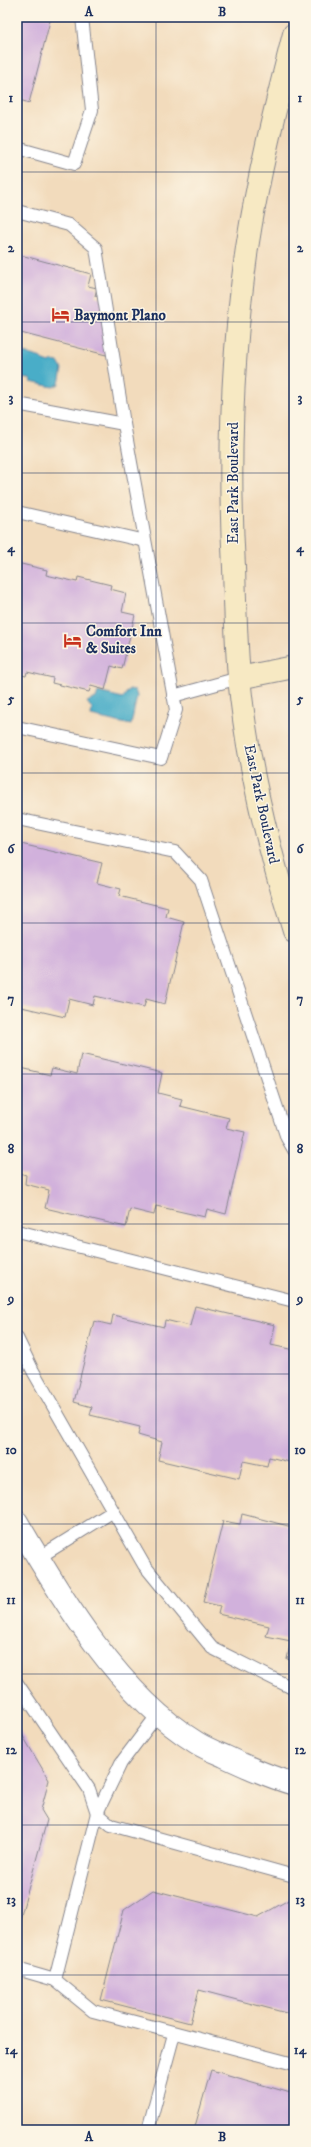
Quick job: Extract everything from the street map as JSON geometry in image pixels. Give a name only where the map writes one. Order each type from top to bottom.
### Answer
[{"type":"main road","name":"East Park Boulevard","points":[[294,34],[270,125],[247,249],[235,370],[230,499],[239,678],[251,758],[268,842],[294,931]]},
{"type":"main road","points":[[239,678],[294,667]]},
{"type":"street","points":[[17,1522],[67,1606],[117,1671],[158,1714],[197,1744],[270,1777],[294,1784]]},
{"type":"lane","points":[[17,148],[74,164],[92,110],[82,17]]},
{"type":"lane","points":[[17,211],[69,225],[96,248],[124,424],[176,710],[161,758],[17,727]]},
{"type":"lane","points":[[17,404],[124,424]]},
{"type":"lane","points":[[17,512],[145,541]]},
{"type":"lane","points":[[173,696],[239,678]]},
{"type":"lane","points":[[17,819],[175,852],[201,880],[291,1136],[294,1150]]},
{"type":"lane","points":[[17,1231],[294,1301]]},
{"type":"lane","points":[[17,1338],[33,1371],[112,1512],[144,1565],[212,1648],[294,1689]]},
{"type":"lane","points":[[38,1558],[112,1512]]},
{"type":"lane","points":[[17,1684],[89,1789],[98,1813],[111,1825],[294,1876]]},
{"type":"lane","points":[[55,1980],[98,1813],[121,1763],[158,1714]]},
{"type":"lane","points":[[17,1968],[55,1980],[93,2011],[174,2034],[294,2064]]},
{"type":"lane","points":[[148,2130],[174,2034]]},
{"type":"water","points":[[21,352],[42,358],[44,361],[50,363],[52,361],[58,362],[62,369],[59,384],[53,387],[31,382],[30,379],[17,378],[17,354]]},
{"type":"water","points":[[129,689],[135,690],[137,696],[131,725],[91,716],[92,709],[87,702],[96,698],[98,692],[123,698]]},
{"type":"building","points":[[17,17],[51,17],[29,103],[17,99]]},
{"type":"building","name":"Baymont Plano","points":[[17,254],[91,274],[88,286],[97,288],[95,296],[102,298],[110,342],[106,355],[17,332]]},
{"type":"building","name":"Comfort Inn & Suites","points":[[17,563],[47,570],[46,575],[77,582],[78,577],[111,585],[110,589],[126,593],[122,612],[135,615],[122,669],[111,666],[105,690],[91,686],[89,692],[52,683],[53,678],[27,672],[26,676],[17,674]]},
{"type":"building","points":[[21,844],[102,863],[97,883],[121,889],[119,896],[168,908],[166,917],[184,922],[165,1004],[146,999],[144,1007],[95,996],[93,1005],[69,999],[65,1017],[17,1006],[17,859]]},
{"type":"building","points":[[81,1054],[162,1073],[158,1093],[182,1099],[180,1106],[229,1118],[226,1128],[245,1132],[226,1214],[207,1209],[205,1217],[156,1206],[154,1215],[130,1209],[126,1227],[45,1208],[49,1190],[25,1184],[26,1175],[17,1172],[17,1067],[50,1075],[52,1068],[77,1074]]},
{"type":"building","points":[[195,1306],[275,1325],[271,1345],[294,1350],[294,1463],[269,1457],[267,1466],[243,1461],[239,1479],[158,1460],[162,1442],[138,1435],[140,1427],[90,1415],[92,1407],[74,1402],[94,1321],[111,1325],[113,1315],[164,1327],[165,1320],[190,1326]]},
{"type":"building","points":[[242,1514],[292,1527],[294,1522],[294,1661],[287,1659],[291,1641],[266,1636],[269,1626],[218,1614],[220,1606],[203,1602],[223,1521],[240,1524]]},
{"type":"building","points":[[17,1726],[49,1780],[41,1810],[47,1820],[17,1930]]},
{"type":"building","points":[[153,1890],[258,1917],[294,1898],[294,2015],[199,1990],[190,2023],[101,2000],[124,1910]]},
{"type":"building","points":[[211,2070],[294,2094],[294,2130],[194,2130]]},
{"type":"place","name":"Baymont Plano","points":[[61,315]]},
{"type":"place","name":"Comfort Inn & Suites","points":[[73,640]]}]
